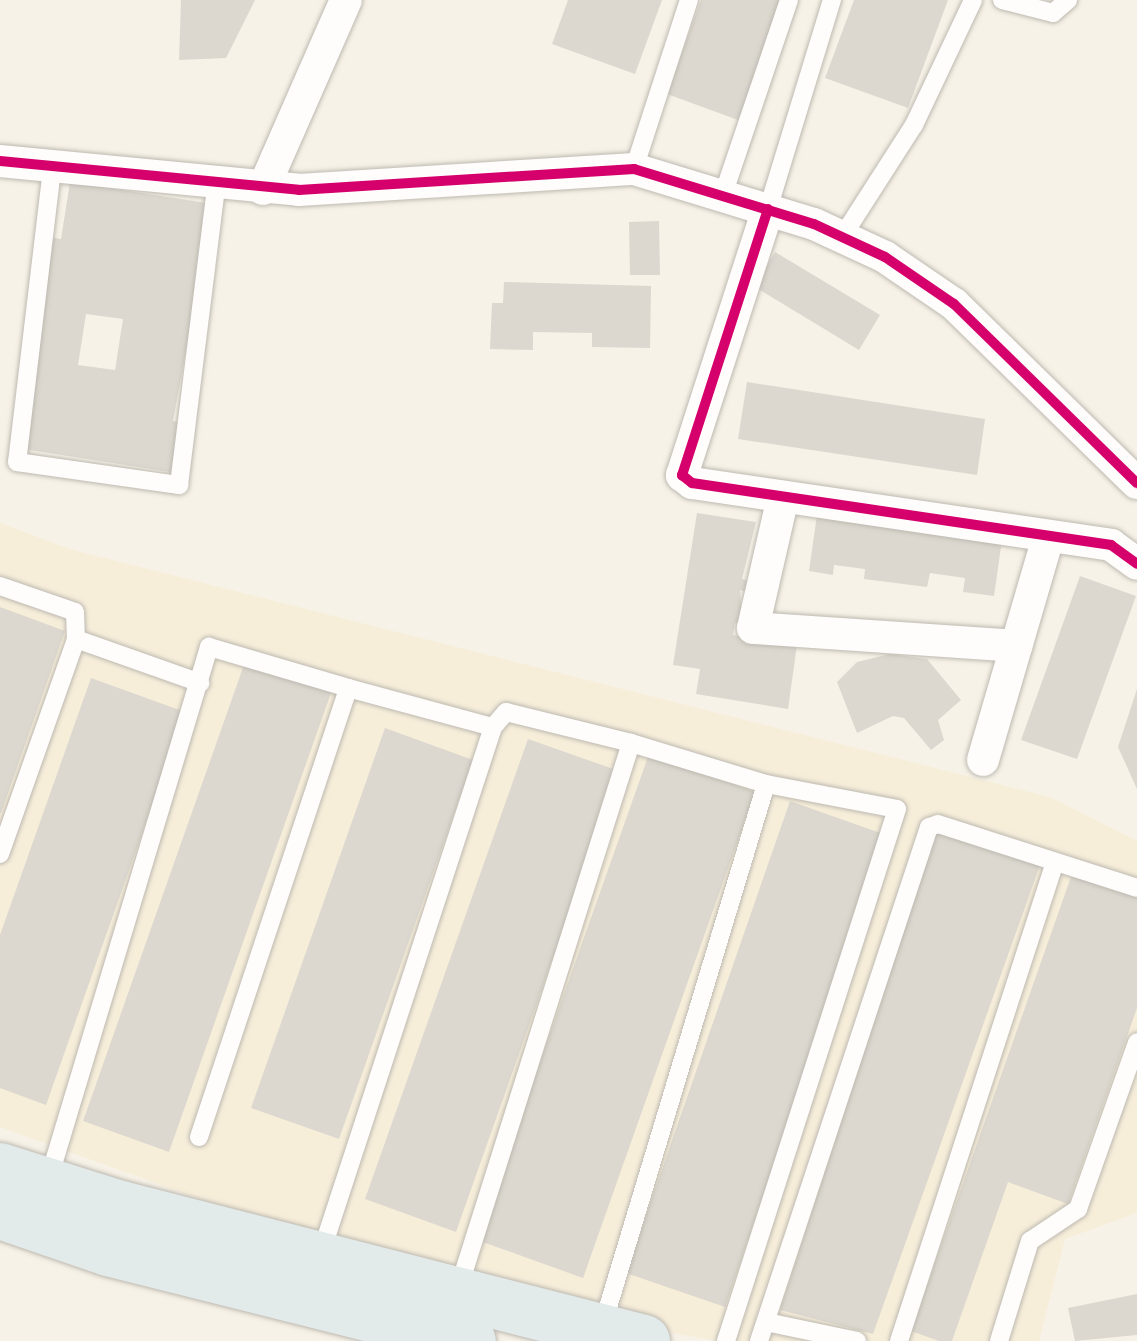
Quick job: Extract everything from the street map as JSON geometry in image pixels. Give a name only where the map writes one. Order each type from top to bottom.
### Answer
[{"type":"main road","points":[[24,1176],[622,1336]]},
{"type":"main road","points":[[0,1213],[108,1250],[470,1341]]},
{"type":"street","points":[[263,189],[346,0]]},
{"type":"street","points":[[0,161],[263,189],[634,168],[768,209],[885,257],[954,304],[1137,482]]},
{"type":"street","points":[[768,209],[682,476],[782,497],[1111,545],[1137,564]]},
{"type":"street","points":[[782,497],[753,628],[1016,646]]},
{"type":"street","points":[[984,760],[1048,537]]},
{"type":"lane","points":[[634,168],[690,0]]},
{"type":"lane","points":[[723,196],[790,0]]},
{"type":"lane","points":[[768,209],[832,0]]},
{"type":"lane","points":[[842,237],[914,125],[974,0]]},
{"type":"lane","points":[[1002,0],[1053,13],[1068,0]]},
{"type":"lane","points":[[52,169],[16,462],[179,485],[216,186]]},
{"type":"lane","points":[[0,586],[76,612],[76,639],[0,854]]},
{"type":"lane","points":[[76,639],[200,683]]},
{"type":"lane","points":[[24,1176],[200,683],[209,647],[493,728]]},
{"type":"lane","points":[[199,1137],[348,688]]},
{"type":"lane","points":[[320,1258],[493,728],[506,712],[631,743],[766,784],[898,809],[726,1341]]},
{"type":"lane","points":[[458,1291],[631,743]]},
{"type":"lane","points":[[622,1336],[766,784]]},
{"type":"lane","points":[[759,1341],[929,827],[938,824],[1137,888]]},
{"type":"lane","points":[[899,1341],[1054,862]]},
{"type":"lane","points":[[998,1341],[1030,1241],[1078,1209],[1137,1042]]},
{"type":"lane","points":[[766,1322],[857,1341]]},
{"type":"shaded area","points":[[0,523],[73,550],[1050,797],[1137,841],[1137,1213],[1065,1239],[1039,1341],[717,1341],[662,1331],[211,1203],[0,1127]]},
{"type":"building","points":[[181,0],[255,0],[226,58],[179,60]]},
{"type":"building","points":[[568,0],[662,0],[635,74],[552,44]]},
{"type":"building","points":[[701,0],[782,0],[738,120],[667,94]]},
{"type":"building","points":[[854,0],[948,0],[908,108],[825,78]]},
{"type":"building","points":[[70,182],[213,204],[173,421],[185,423],[177,473],[23,449],[49,237],[61,239]],"holes":[[[86,314],[123,319],[115,370],[78,365]]]},
{"type":"building","points":[[659,221],[660,275],[630,275],[629,222]]},
{"type":"building","points":[[775,252],[880,315],[859,350],[755,287]]},
{"type":"building","points":[[504,282],[651,286],[650,348],[592,347],[592,333],[533,332],[533,350],[490,349],[492,303],[503,303]]},
{"type":"building","points":[[747,382],[985,419],[977,475],[738,439]]},
{"type":"building","points":[[697,513],[756,522],[742,579],[749,581],[747,592],[740,590],[742,624],[735,623],[733,635],[797,645],[788,709],[696,694],[700,669],[673,665]]},
{"type":"building","points":[[817,515],[1002,540],[994,596],[963,592],[965,578],[930,573],[927,587],[864,579],[865,569],[834,565],[833,575],[809,571]]},
{"type":"building","points":[[1080,576],[1136,596],[1077,759],[1021,740]]},
{"type":"building","points":[[0,607],[65,631],[1,813],[0,813]]},
{"type":"building","points":[[890,654],[927,659],[961,700],[938,720],[944,740],[931,750],[904,718],[893,716],[857,733],[837,682],[857,662]]},
{"type":"building","points":[[245,662],[331,693],[169,1152],[83,1121]]},
{"type":"building","points":[[91,678],[185,712],[46,1105],[0,1088],[0,935]]},
{"type":"building","points":[[1137,689],[1137,789],[1118,747]]},
{"type":"building","points":[[385,728],[473,760],[339,1139],[251,1108]]},
{"type":"building","points":[[528,739],[619,771],[456,1232],[365,1199]]},
{"type":"building","points":[[649,754],[755,792],[583,1278],[477,1240]]},
{"type":"building","points":[[790,801],[886,835],[725,1307],[626,1273]]},
{"type":"building","points":[[936,829],[1040,865],[873,1334],[780,1310]]},
{"type":"building","points":[[1072,874],[1137,897],[1137,1008],[1068,1204],[1008,1182],[952,1341],[939,1341],[911,1331]]},
{"type":"building","points":[[1137,1294],[1137,1335],[1075,1341],[1068,1308]]},
{"type":"cycle path","points":[[0,161],[299,190],[634,169],[814,224],[885,257],[954,304],[1137,483]]},
{"type":"cycle path","points":[[768,209],[682,475],[692,483],[1111,545],[1137,564]]}]
